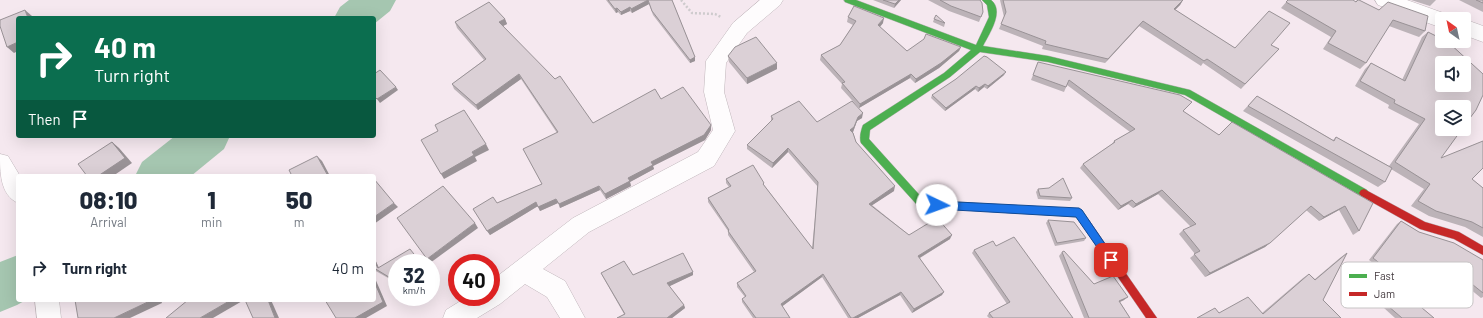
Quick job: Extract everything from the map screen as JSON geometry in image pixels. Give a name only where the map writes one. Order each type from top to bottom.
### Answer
[{"type":"street","points":[[500,289],[581,225],[706,158],[724,131],[714,92],[716,61],[740,28],[773,0]]},
{"type":"street","points":[[848,0],[978,49],[1048,59],[1187,92],[1423,226],[1456,235],[1483,251]]},
{"type":"street","points":[[986,0],[991,4],[993,17],[978,49],[947,75],[866,128],[864,140],[922,204],[1079,213],[1152,318]]},
{"type":"street","points":[[1385,0],[1435,18]]},
{"type":"street","points":[[1471,30],[1483,34]]},
{"type":"street","points":[[0,163],[16,190]]},
{"type":"street","points":[[524,271],[556,289],[573,318]]},
{"type":"street","points":[[47,302],[49,318]]},
{"type":"street","points":[[455,318],[474,306]]},
{"type":"path","points":[[681,0],[692,13],[715,14],[740,28]]},
{"type":"building","points":[[608,0],[648,0],[631,9],[630,7],[621,12],[617,8],[615,9]]},
{"type":"building","points":[[648,0],[672,0],[695,57],[690,60],[652,11]]},
{"type":"building","points":[[883,0],[899,0],[895,4]]},
{"type":"building","points":[[940,0],[980,0],[982,3],[983,12],[981,17],[951,6]]},
{"type":"building","points":[[1003,0],[1183,0],[1174,9],[1235,48],[1269,11],[1290,23],[1271,45],[1279,49],[1245,84],[1207,59],[1204,61],[1143,21],[1108,59],[1045,44],[1046,41],[1001,24],[1006,12]]},
{"type":"building","points":[[1288,0],[1353,0],[1356,2],[1359,0],[1379,10],[1388,2],[1428,16],[1425,31],[1393,20],[1366,63],[1328,43],[1336,31],[1286,2]]},
{"type":"building","points":[[1476,0],[1483,0],[1483,3]]},
{"type":"building","points":[[489,2],[505,19],[499,22],[555,79],[560,76],[593,123],[655,89],[661,99],[683,87],[711,125],[704,135],[651,162],[653,165],[628,178],[630,181],[605,194],[599,186],[559,204],[556,199],[538,207],[536,202],[487,231],[473,209],[493,197],[497,203],[542,184],[523,149],[558,132],[519,74],[476,105],[452,84],[486,59],[455,22]]},
{"type":"building","points":[[854,6],[884,18],[878,25],[907,51],[924,39],[926,34],[961,47],[941,63],[916,79],[911,74],[860,104],[842,83],[845,82],[821,55],[840,45],[856,21],[848,17]]},
{"type":"building","points":[[25,10],[27,16],[16,16],[16,43],[7,47],[0,26],[0,20]]},
{"type":"building","points":[[936,15],[945,23],[934,19]]},
{"type":"building","points":[[1428,32],[1435,36],[1435,48],[1455,48],[1463,56],[1435,56],[1435,92],[1471,92],[1471,63],[1483,74],[1483,95],[1471,117],[1471,100],[1435,100],[1435,136],[1457,136],[1441,158],[1483,141],[1483,168],[1472,179],[1483,188],[1483,228],[1472,222],[1436,211],[1418,201],[1430,184],[1395,162],[1425,119],[1394,103],[1395,100],[1360,81],[1371,63],[1405,81]]},
{"type":"building","points":[[756,37],[777,63],[747,78],[728,56],[735,47]]},
{"type":"building","points":[[984,56],[1006,72],[988,86],[985,84],[979,88],[976,86],[946,108],[932,95],[956,79]]},
{"type":"building","points":[[1038,62],[1180,95],[1192,102],[1183,111],[1219,135],[1232,122],[1373,203],[1359,231],[1345,206],[1324,217],[1311,206],[1270,243],[1210,273],[1194,254],[1200,251],[1183,230],[1196,224],[1162,190],[1136,204],[1132,200],[1121,206],[1083,164],[1115,142],[1114,141],[1135,129],[1069,80],[1066,87],[1033,75]]},
{"type":"building","points":[[380,70],[396,87],[377,99],[376,98],[376,73]]},
{"type":"building","points":[[1257,96],[1334,141],[1336,137],[1392,168],[1385,182],[1248,106]]},
{"type":"building","points":[[799,101],[817,122],[852,101],[863,113],[858,117],[854,127],[850,130],[853,133],[856,142],[895,186],[869,204],[909,235],[937,218],[952,235],[918,256],[944,292],[914,309],[901,292],[851,318],[823,274],[781,304],[790,318],[756,318],[742,299],[746,296],[737,283],[756,271],[728,231],[729,230],[708,198],[731,186],[726,179],[753,165],[764,183],[763,184],[813,249],[818,182],[788,148],[773,163],[747,145],[773,119],[771,116]]},
{"type":"building","points":[[464,110],[486,144],[472,152],[474,155],[441,174],[421,140],[438,131],[435,125]]},
{"type":"building","points":[[112,142],[125,158],[101,174],[86,174],[78,164]]},
{"type":"building","points":[[317,156],[327,174],[291,174],[289,170]]},
{"type":"building","points":[[1063,178],[1072,198],[1040,196],[1038,189],[1049,188]]},
{"type":"building","points":[[376,181],[394,203],[376,216]]},
{"type":"building","points":[[443,186],[475,223],[434,254],[423,254],[397,218]]},
{"type":"building","points":[[1048,220],[1074,222],[1086,238],[1057,243]]},
{"type":"building","points":[[1401,221],[1419,232],[1454,243],[1483,260],[1483,293],[1473,285],[1473,262],[1378,262],[1373,258]]},
{"type":"building","points":[[1014,237],[1073,318],[993,318],[989,313],[1010,302],[974,250],[993,241],[996,246]]},
{"type":"building","points":[[410,249],[414,254],[402,254]]},
{"type":"building","points":[[1064,251],[1094,284],[1113,276],[1128,297],[1119,301],[1130,318],[1089,318],[1062,252]]},
{"type":"building","points":[[683,253],[693,272],[667,283],[684,305],[667,318],[617,318],[625,314],[601,273],[624,261],[633,275]]},
{"type":"building","points":[[1347,253],[1341,262],[1323,300],[1341,318],[1197,318],[1215,308],[1219,313],[1248,297],[1263,314],[1309,274],[1315,280]]},
{"type":"building","points":[[388,262],[388,277],[376,269],[376,264],[378,268]]},
{"type":"building","points":[[376,286],[383,302],[355,318],[336,318],[326,302],[376,302]]},
{"type":"building","points":[[75,302],[148,302],[114,318],[78,318]]},
{"type":"building","points":[[186,302],[228,302],[200,318],[166,318]]},
{"type":"building","points":[[246,302],[269,302],[275,318],[253,318]]},
{"type":"building","points":[[1390,308],[1422,308],[1434,318],[1402,318]]},
{"type":"waterway","points":[[356,16],[376,0]]},
{"type":"waterway","points":[[160,174],[206,138]]},
{"type":"waterway","points":[[0,289],[16,279]]},
{"type":"traffic: fast","points":[[848,0],[978,49],[1048,59],[1187,92],[1364,193]]},
{"type":"traffic: fast","points":[[986,0],[991,4],[993,17],[978,49],[947,75],[866,128],[864,140],[922,204],[1079,213],[1085,222]]},
{"type":"traffic: jam","points":[[1364,193],[1423,226],[1456,235],[1483,251]]},
{"type":"traffic: jam","points":[[1085,222],[1152,318]]},
{"type":"route","points":[[937,205],[1079,213],[1111,260]]}]
